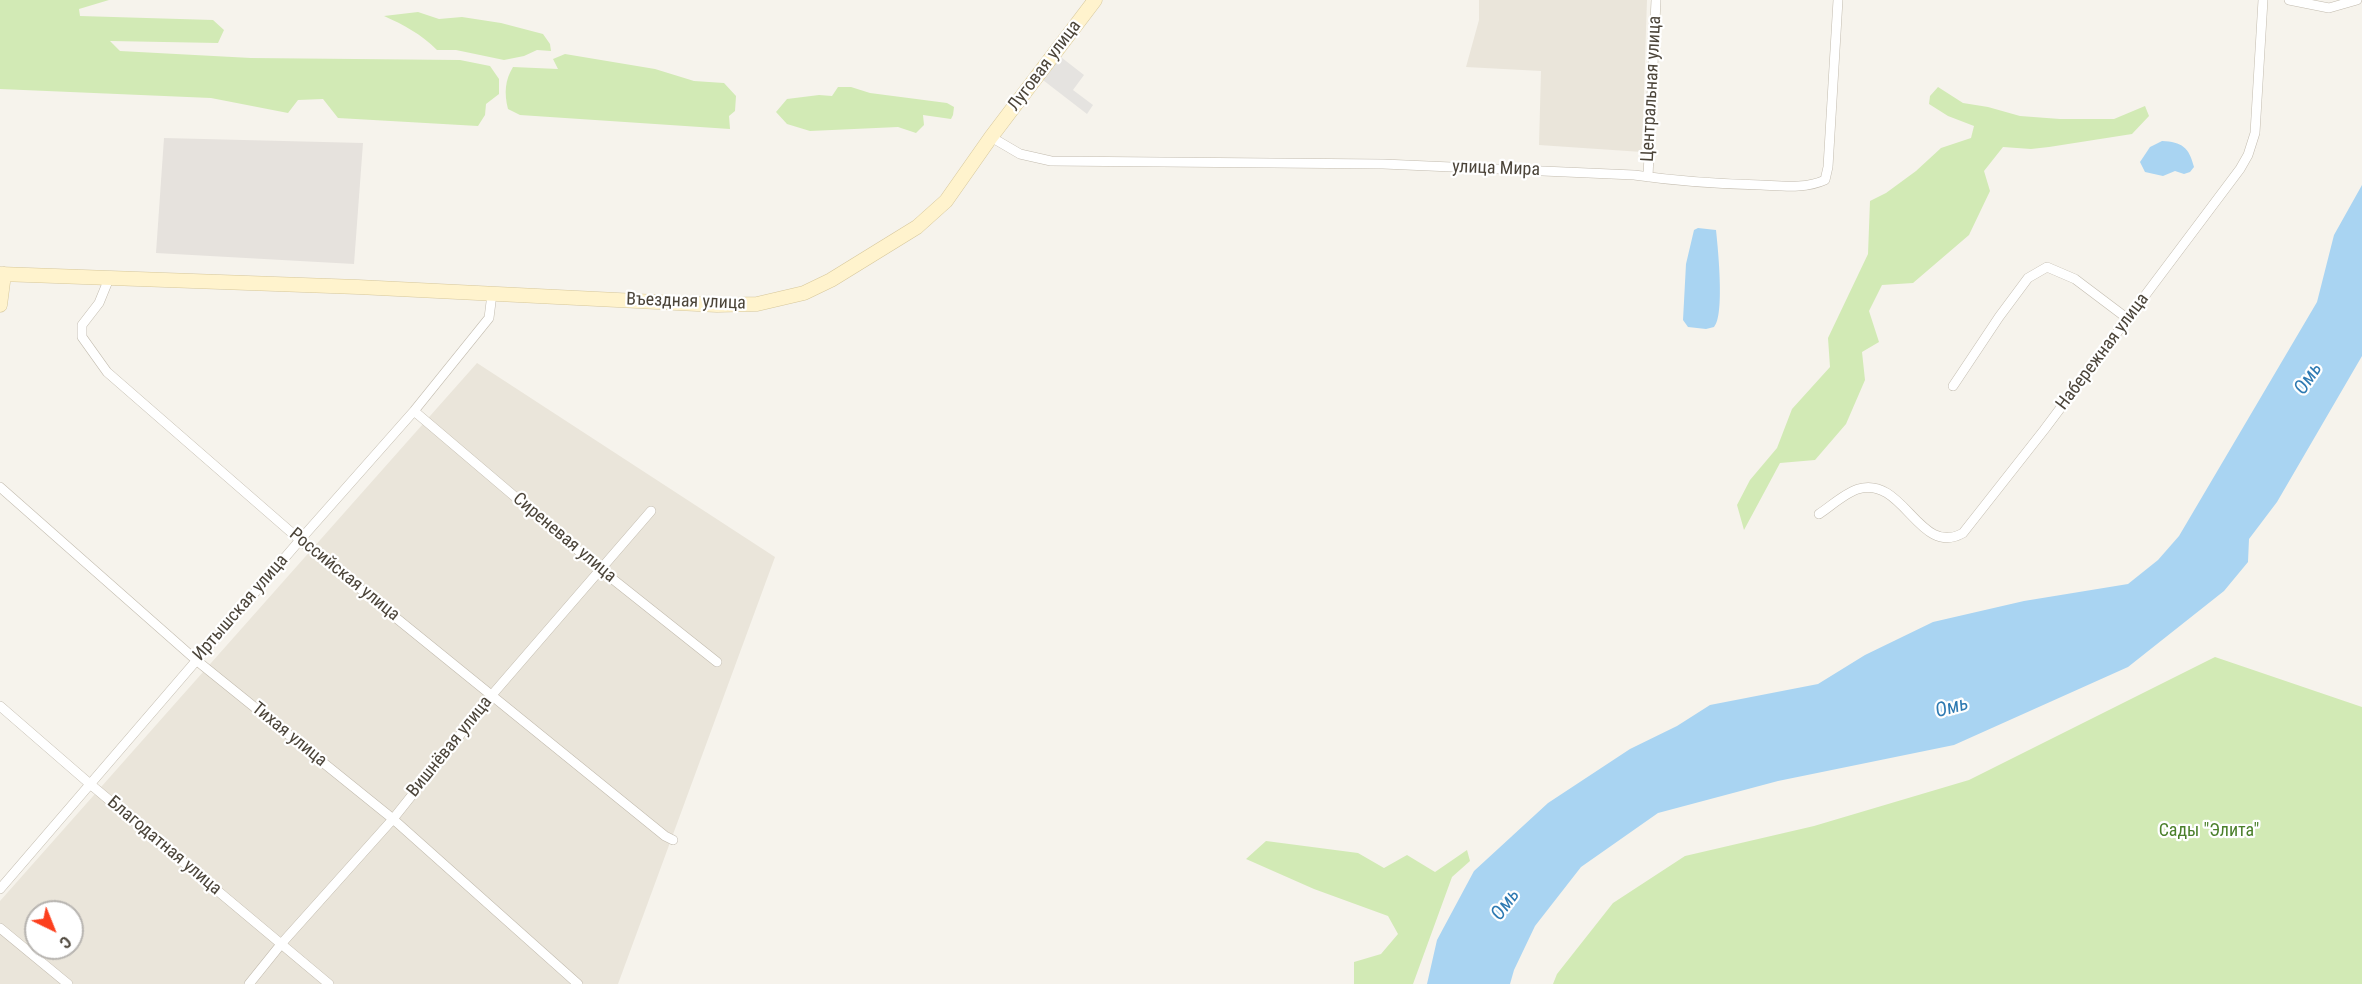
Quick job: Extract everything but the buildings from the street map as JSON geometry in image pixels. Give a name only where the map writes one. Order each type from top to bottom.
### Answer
[{"type":"street","name":"Луговая улица","points":[[993,135],[1095,0]]},
{"type":"street","name":"Центральная улица","points":[[1648,177],[1656,0]]},
{"type":"street","name":"улица Мира","points":[[993,135],[1020,154],[1051,161],[1383,164],[1648,177],[1670,181],[1813,185],[1825,180],[1828,167],[1838,0]]},
{"type":"street","name":"Набережная улица","points":[[1819,514],[1856,489],[1871,486],[1884,489],[1926,529],[1942,539],[1953,539],[1964,533],[2128,319],[2248,155],[2255,133],[2263,0]]},
{"type":"street","points":[[2289,0],[2329,8],[2357,0]]},
{"type":"street","name":"Въездная улица","points":[[2,274],[110,276],[717,305],[757,304],[804,292],[831,280],[896,241],[932,216],[962,180],[993,135]]},
{"type":"street","points":[[1953,386],[2028,278],[2047,267],[2075,279],[2128,319]]},
{"type":"street","points":[[0,305],[2,274]]},
{"type":"street","name":"Российская улица","points":[[110,276],[99,303],[82,325],[82,336],[107,372],[300,540],[665,836],[673,840]]},
{"type":"street","name":"Иртышская улица","points":[[0,889],[414,411],[489,318],[492,294]]},
{"type":"street","name":"Сиреневая улица","points":[[414,411],[600,569],[717,662]]},
{"type":"street","name":"Тихая улица","points":[[0,487],[196,660],[393,819],[578,984]]},
{"type":"street","name":"Вишнёвая улица","points":[[249,984],[282,943],[393,819],[491,696],[651,511]]},
{"type":"street","name":"Благодатная улица","points":[[0,706],[329,984]]},
{"type":"street","points":[[0,928],[68,984]]},
{"type":"shaded area","points":[[1479,0],[1647,0],[1642,152],[1539,145],[1541,71],[1466,67],[1479,20]]},
{"type":"shaded area","points":[[1057,54],[1084,75],[1073,90],[1093,105],[1087,114],[1039,77]]},
{"type":"shaded area","points":[[164,138],[363,143],[354,264],[156,253]]},
{"type":"shaded area","points":[[477,363],[775,557],[618,984],[0,984],[0,901]]},
{"type":"green space","points":[[0,0],[109,0],[79,9],[80,16],[213,20],[224,30],[218,43],[110,41],[120,51],[251,58],[460,60],[490,66],[499,79],[499,94],[486,104],[485,115],[478,126],[338,118],[323,99],[298,100],[288,113],[211,98],[0,89]]},
{"type":"green space","points":[[418,12],[439,19],[462,17],[501,23],[543,34],[550,44],[551,51],[537,50],[524,56],[504,60],[456,50],[437,50],[412,30],[384,16]]},
{"type":"green space","points":[[565,54],[655,69],[694,81],[724,83],[736,96],[735,111],[729,116],[730,129],[520,115],[508,109],[506,87],[513,67],[558,69],[553,59]]},
{"type":"green space","points":[[838,87],[851,87],[870,93],[947,103],[954,107],[953,115],[951,119],[923,115],[924,125],[916,133],[898,127],[810,131],[787,124],[776,112],[787,99],[819,95],[832,96]]},
{"type":"green space","points":[[1938,87],[1963,103],[2020,116],[2114,119],[2145,106],[2149,116],[2132,134],[2031,149],[2003,147],[1984,171],[1990,191],[1969,235],[1913,283],[1882,285],[1869,311],[1879,342],[1862,352],[1865,380],[1846,424],[1815,460],[1780,463],[1744,530],[1737,505],[1750,480],[1777,448],[1792,409],[1830,367],[1828,338],[1868,254],[1870,201],[1886,193],[1916,171],[1941,148],[1971,138],[1974,126],[1948,116],[1929,104],[1930,96]]},
{"type":"green space","name":"Сады \"Элита\"","points":[[2215,657],[2362,707],[2362,984],[1553,984],[1557,974],[1613,903],[1685,856],[1814,826],[1969,780]]},
{"type":"green space","points":[[1266,841],[1358,853],[1384,868],[1407,855],[1435,872],[1467,850],[1470,861],[1452,877],[1413,984],[1354,984],[1354,962],[1381,954],[1398,934],[1388,916],[1314,889],[1246,859]]},
{"type":"water","points":[[2162,141],[2180,144],[2187,150],[2194,167],[2190,172],[2184,174],[2175,171],[2163,176],[2145,172],[2140,162],[2150,147]]},
{"type":"water","name":"Омь","points":[[2362,185],[2362,356],[2277,502],[2249,539],[2248,562],[2224,591],[2128,667],[1954,745],[1778,781],[1658,813],[1581,867],[1535,926],[1514,970],[1510,984],[1427,984],[1437,940],[1474,871],[1548,803],[1630,749],[1677,726],[1710,705],[1818,684],[1865,655],[1933,622],[2024,601],[2128,584],[2158,560],[2179,536],[2317,302],[2334,235]]},
{"type":"water","points":[[1698,228],[1716,230],[1718,251],[1719,310],[1714,327],[1706,329],[1688,327],[1683,320],[1686,264],[1694,230]]}]
